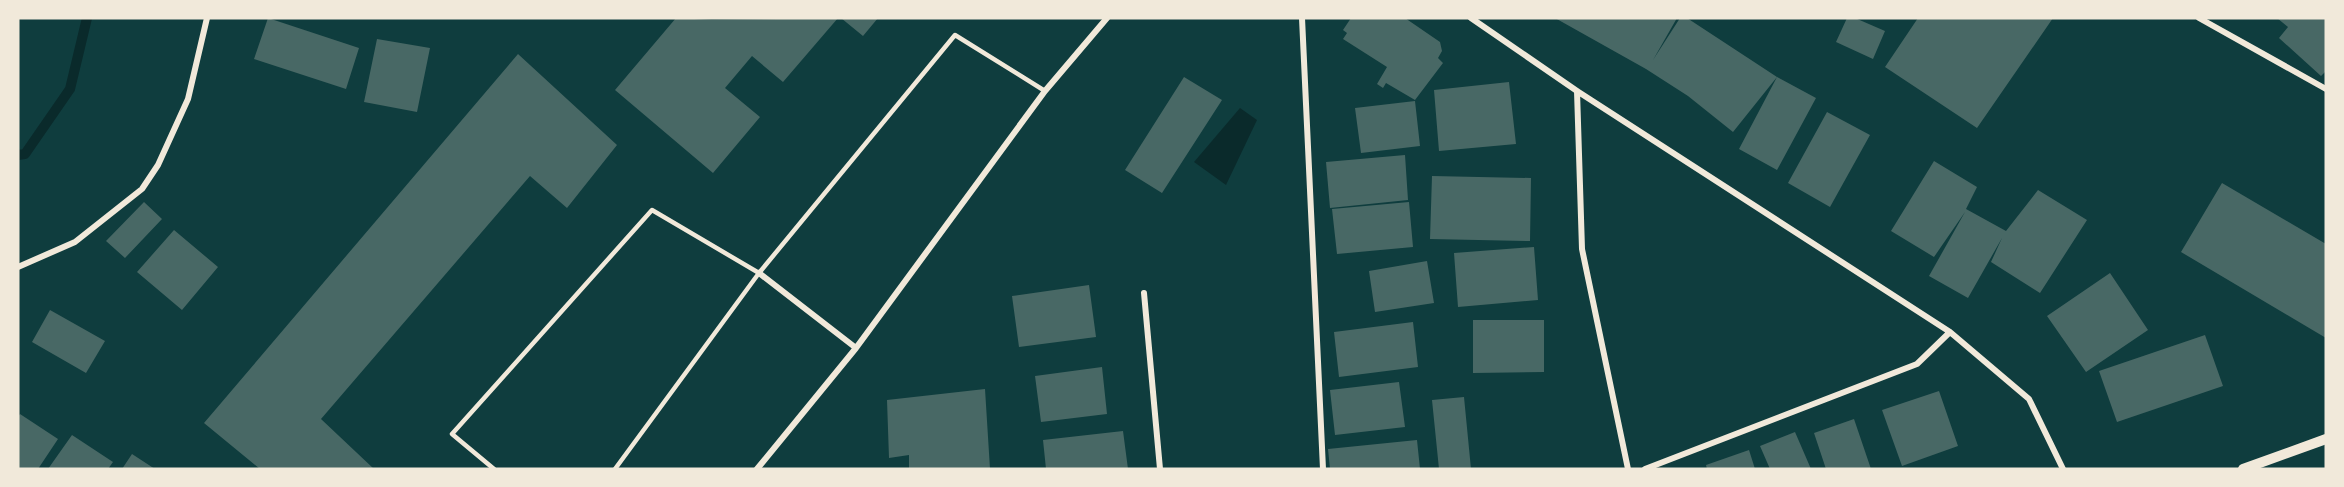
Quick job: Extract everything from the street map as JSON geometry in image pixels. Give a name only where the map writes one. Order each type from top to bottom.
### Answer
[{"type":"street","points":[[18,267],[75,242],[142,189],[158,165],[188,99],[207,18]]},
{"type":"street","points":[[757,469],[856,348],[1044,91],[1107,18]]},
{"type":"street","points":[[1302,18],[1323,469]]},
{"type":"street","points":[[1471,18],[1577,91],[1950,332],[2029,399],[2063,469]]},
{"type":"street","points":[[2199,18],[2326,89]]},
{"type":"street","points":[[1577,91],[1582,249],[1628,469]]},
{"type":"street","points":[[759,273],[856,348]]},
{"type":"street","points":[[1144,293],[1160,469]]},
{"type":"street","points":[[1645,469],[1917,364],[1950,332]]},
{"type":"street","points":[[2243,469],[2326,440]]},
{"type":"lane","points":[[615,469],[759,273],[955,35],[1044,91]]},
{"type":"lane","points":[[494,469],[452,434],[652,210],[759,273]]},
{"type":"water","points":[[1240,108],[1257,120],[1226,185],[1194,162]]},
{"type":"building","points":[[268,18],[359,48],[346,89],[254,59]]},
{"type":"building","points":[[676,18],[712,20],[838,18],[783,82],[752,56],[725,88],[760,117],[713,173],[615,90]]},
{"type":"building","points":[[841,18],[878,18],[863,36]]},
{"type":"building","points":[[1351,18],[1405,18],[1440,42],[1442,51],[1438,58],[1443,63],[1415,100],[1386,83],[1383,88],[1377,84],[1387,67],[1343,39],[1347,33],[1343,30]]},
{"type":"building","points":[[1555,18],[1677,18],[1653,60],[1680,18],[1687,18],[1777,77],[1733,132],[1688,96],[1646,69]]},
{"type":"building","points":[[1847,18],[1855,18],[1885,31],[1873,59],[1836,42]]},
{"type":"building","points":[[1918,18],[2053,18],[1977,128],[1885,67]]},
{"type":"building","points":[[2277,18],[2326,18],[2326,71],[2321,76],[2279,38],[2288,27]]},
{"type":"building","points":[[377,39],[430,48],[417,112],[364,102]]},
{"type":"building","points":[[518,54],[617,145],[567,208],[530,176],[321,419],[374,469],[260,469],[204,423]]},
{"type":"building","points":[[1184,77],[1222,100],[1162,193],[1125,170]]},
{"type":"building","points":[[1777,77],[1816,98],[1777,170],[1739,149]]},
{"type":"building","points":[[1509,82],[1516,144],[1439,151],[1434,90]]},
{"type":"building","points":[[1415,101],[1420,146],[1361,153],[1355,108]]},
{"type":"building","points":[[1827,112],[1870,135],[1830,207],[1788,183]]},
{"type":"building","points":[[1405,155],[1408,200],[1330,208],[1326,162]]},
{"type":"building","points":[[1934,161],[1977,187],[1966,209],[2006,231],[2038,190],[2087,220],[2040,293],[1991,262],[2002,238],[1968,298],[1929,276],[1965,212],[1934,257],[1891,231]]},
{"type":"building","points":[[1432,176],[1531,178],[1530,241],[1430,239]]},
{"type":"building","points":[[2222,183],[2326,244],[2326,338],[2181,252]]},
{"type":"building","points":[[144,202],[162,219],[125,258],[106,241]]},
{"type":"building","points":[[1409,202],[1413,247],[1337,254],[1332,209]]},
{"type":"building","points":[[174,230],[218,267],[182,310],[137,272]]},
{"type":"building","points":[[1534,247],[1538,300],[1458,307],[1454,253]]},
{"type":"building","points":[[1427,261],[1434,303],[1375,312],[1369,271]]},
{"type":"building","points":[[2110,273],[2148,330],[2086,372],[2047,316]]},
{"type":"building","points":[[1089,285],[1096,337],[1019,347],[1012,296]]},
{"type":"building","points":[[50,310],[105,341],[86,373],[32,342]]},
{"type":"building","points":[[1473,320],[1544,320],[1544,372],[1473,373]]},
{"type":"building","points":[[1413,322],[1418,367],[1339,377],[1334,332]]},
{"type":"building","points":[[2205,335],[2223,386],[2117,422],[2099,371]]},
{"type":"building","points":[[1102,367],[1107,414],[1041,422],[1035,376]]},
{"type":"building","points":[[1399,382],[1405,427],[1335,435],[1330,390]]},
{"type":"building","points":[[985,389],[990,469],[909,469],[909,455],[889,458],[887,400]]},
{"type":"building","points":[[1939,391],[1958,446],[1902,466],[1882,410]]},
{"type":"building","points":[[1464,397],[1471,469],[1439,469],[1432,400]]},
{"type":"building","points":[[20,414],[58,439],[38,469],[18,469],[18,417]]},
{"type":"building","points":[[1854,419],[1871,469],[1826,469],[1814,433]]},
{"type":"building","points":[[1123,431],[1128,469],[1046,469],[1043,440]]},
{"type":"building","points":[[1795,432],[1811,469],[1770,469],[1760,446]]},
{"type":"building","points":[[72,435],[113,462],[108,469],[48,469]]},
{"type":"building","points":[[1417,440],[1420,469],[1330,469],[1328,449]]},
{"type":"building","points":[[1749,450],[1755,469],[1707,469],[1706,465]]},
{"type":"building","points":[[132,454],[155,469],[122,469]]},
{"type":"waterway","points":[[18,155],[25,154],[70,89],[87,18]]}]
